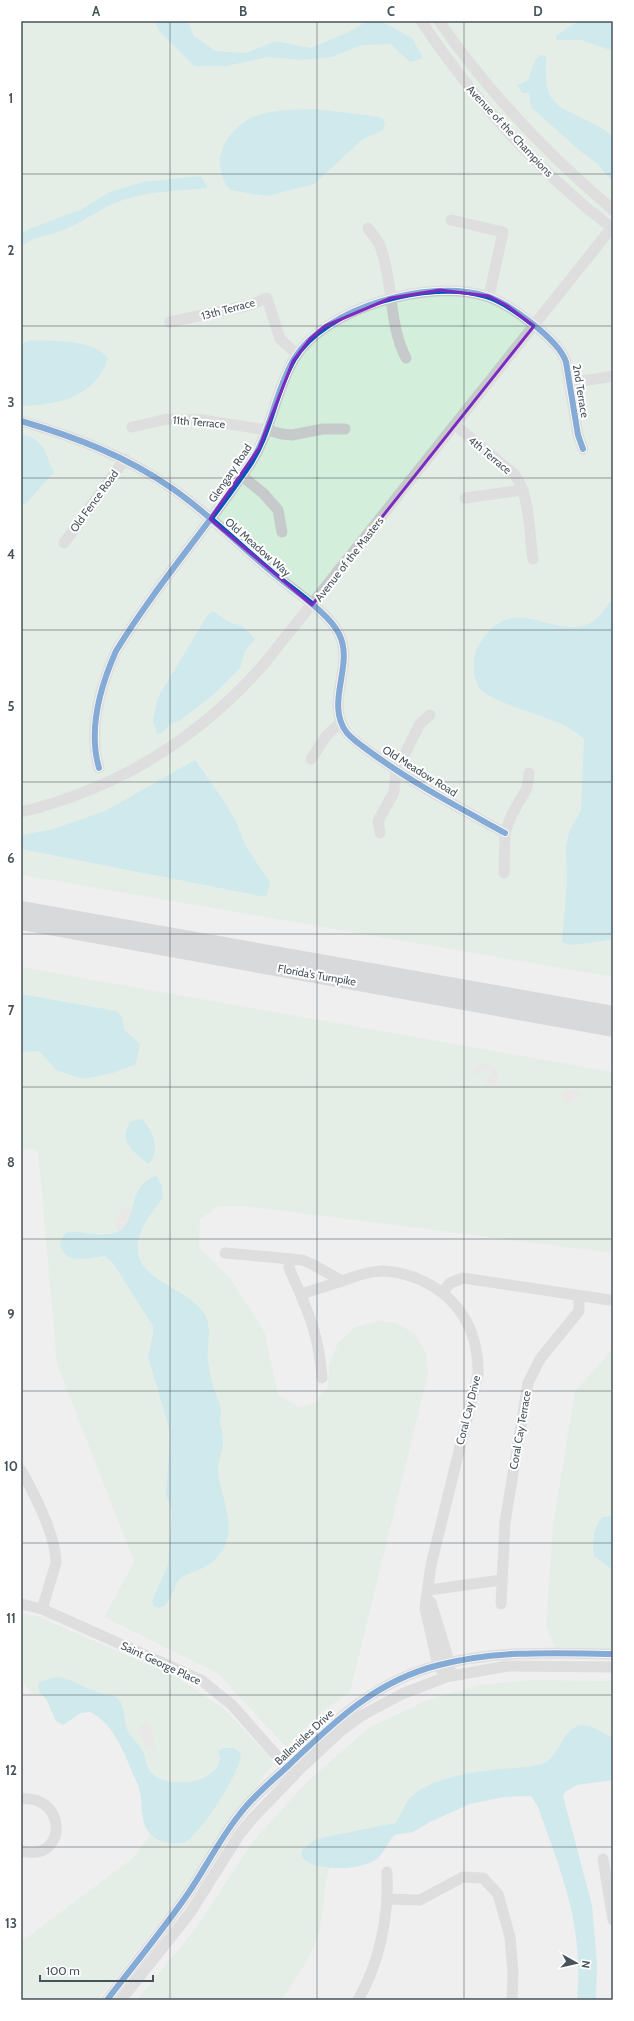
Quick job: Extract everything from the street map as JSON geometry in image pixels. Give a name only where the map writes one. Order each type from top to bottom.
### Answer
[{"type":"highway","name":"Florida's Turnpike","points":[[21,909],[613,1014]]},
{"type":"highway","name":"Florida's Turnpike","points":[[21,922],[613,1028]]},
{"type":"street","name":"Avenue of the Champions","points":[[421,21],[443,53],[494,116],[550,175],[612,228]]},
{"type":"street","name":"Avenue of the Champions","points":[[439,21],[471,65],[505,106],[562,165],[613,210]]},
{"type":"street","points":[[451,220],[503,232],[489,296]]},
{"type":"street","points":[[368,228],[380,245],[391,298],[391,312],[399,344],[406,358]]},
{"type":"street","name":"Avenue of the Masters","points":[[21,812],[63,801],[106,784],[131,772],[196,730],[238,693],[264,664],[312,605],[612,228]]},
{"type":"street","name":"Glengary Road","points":[[99,768],[94,744],[94,732],[103,684],[111,662],[125,636],[242,476],[259,448],[267,430],[284,379],[297,354],[320,330],[337,319],[391,298],[440,290],[472,292],[489,296],[506,305],[534,326]]},
{"type":"street","name":"13th Terrace","points":[[170,322],[250,305],[267,298],[280,339],[297,354]]},
{"type":"street","name":"2nd Terrace","points":[[534,326],[560,348],[566,362],[578,435],[584,449]]},
{"type":"street","points":[[570,383],[613,376]]},
{"type":"street","name":"11th Terrace","points":[[132,427],[167,419],[188,419],[292,435],[323,429],[345,429]]},
{"type":"street","name":"Old Meadow Way","points":[[21,421],[88,442],[125,459],[172,488],[312,605]]},
{"type":"street","name":"4th Terrace","points":[[455,425],[514,474],[523,490],[533,559]]},
{"type":"street","name":"Old Fence Road","points":[[64,543],[125,459]]},
{"type":"street","points":[[242,476],[263,493],[278,510],[282,532]]},
{"type":"street","points":[[465,498],[523,490]]},
{"type":"street","points":[[311,758],[326,734],[340,722],[338,706],[344,657],[344,646],[334,626],[312,605]]},
{"type":"street","points":[[380,833],[378,820],[394,792],[396,771],[420,724],[430,715]]},
{"type":"street","name":"Old Meadow Road","points":[[340,722],[353,739],[396,771],[505,833]]},
{"type":"street","points":[[504,873],[505,833],[511,816],[527,788],[529,773]]},
{"type":"street","points":[[225,1253],[308,1262],[342,1281]]},
{"type":"street","points":[[290,1259],[289,1268],[313,1322],[318,1343],[322,1378]]},
{"type":"street","name":"Coral Cay Drive","points":[[301,1294],[372,1271],[395,1272],[426,1282],[443,1292],[456,1305],[467,1322],[477,1353],[478,1374],[431,1565],[428,1592],[448,1677]]},
{"type":"street","points":[[443,1292],[450,1283],[463,1278],[610,1300]]},
{"type":"street","name":"Coral Cay Terrace","points":[[501,1604],[505,1522],[528,1383],[540,1359],[579,1311],[579,1296]]},
{"type":"street","points":[[21,1470],[36,1497],[51,1537],[56,1558],[56,1563],[42,1610]]},
{"type":"street","points":[[428,1592],[501,1580]]},
{"type":"street","name":"Saint George Place","points":[[21,1604],[42,1610],[201,1680],[232,1705],[291,1771]]},
{"type":"street","name":"Ballenisles Drive","points":[[121,2000],[190,1913],[239,1835],[291,1771],[342,1714],[361,1700],[402,1678],[444,1664],[502,1655],[534,1653],[613,1654]]},
{"type":"street","name":"Ballenisles Drive","points":[[108,2000],[187,1894],[238,1816],[252,1799],[291,1771],[361,1716],[402,1694],[448,1677],[507,1666],[613,1667]]},
{"type":"street","points":[[21,1799],[33,1799],[44,1803],[54,1815],[56,1825],[55,1836],[46,1848],[36,1853],[21,1851]]},
{"type":"street","points":[[603,1859],[613,1920]]},
{"type":"street","points":[[358,2000],[376,1958],[385,1920],[387,1872]]},
{"type":"street","points":[[387,1899],[420,1900],[463,1877],[483,1878],[498,1894],[510,1937],[513,1973],[512,2000]]},
{"type":"highlighted area","points":[[440,290],[489,296],[506,305],[534,326],[312,605],[210,519],[259,448],[293,361],[310,339],[325,326],[391,298]]},
{"type":"green space","points":[[21,21],[613,21],[613,977],[21,875]]},
{"type":"green space","points":[[21,967],[613,1072],[613,1253],[245,1206],[219,1206],[200,1219],[199,1247],[230,1278],[265,1333],[278,1394],[299,1407],[315,1403],[328,1387],[329,1365],[338,1343],[355,1327],[379,1321],[397,1323],[416,1335],[426,1354],[428,1374],[350,1692],[323,1711],[286,1747],[217,1673],[104,1617],[134,1562],[57,1364],[38,1150],[21,1149]]},
{"type":"green space","points":[[613,1346],[613,1650],[557,1650],[546,1627],[553,1525],[575,1391],[606,1357]]},
{"type":"green space","points":[[21,1613],[37,1616],[177,1677],[224,1709],[275,1762],[234,1815],[177,1900],[98,2000],[21,2000],[21,1942],[133,1858],[165,1814],[113,1717],[75,1700],[32,1694],[21,1679]]},
{"type":"green space","points":[[533,1680],[613,1681],[613,1768],[421,1813],[332,1861],[327,1877],[322,1918],[314,1947],[293,1983],[281,2000],[137,2000],[196,1928],[253,1841],[306,1783],[368,1728],[426,1701],[478,1685]]},
{"type":"sand","points":[[485,1063],[492,1065],[497,1072],[498,1082],[493,1086],[489,1086],[484,1080],[491,1075],[491,1071],[484,1070],[476,1075],[472,1071],[474,1066]]},
{"type":"sand","points":[[576,1089],[581,1093],[580,1096],[566,1104],[563,1101],[562,1093]]},
{"type":"sand","points":[[123,1207],[132,1209],[125,1226],[119,1231],[114,1224]]},
{"type":"sand","points":[[144,1723],[150,1727],[153,1733],[154,1748],[152,1749],[146,1748],[138,1729],[141,1724]]},
{"type":"water","points":[[154,21],[188,21],[194,36],[215,51],[246,53],[275,41],[311,48],[346,33],[368,21],[381,21],[412,38],[423,58],[410,62],[390,44],[361,45],[332,57],[301,60],[269,57],[226,66],[194,66],[160,32]]},
{"type":"water","points":[[578,21],[613,21],[613,51],[581,40],[556,40],[556,36]]},
{"type":"water","points":[[540,55],[546,56],[546,83],[548,92],[552,99],[566,110],[602,128],[613,137],[613,183],[598,164],[580,151],[531,107],[529,93],[522,93],[517,85],[528,80],[535,60]]},
{"type":"water","points":[[317,109],[379,117],[383,119],[385,124],[383,130],[362,140],[314,184],[267,196],[230,190],[220,169],[220,159],[223,149],[234,130],[243,123],[260,114],[284,110]]},
{"type":"water","points":[[201,176],[208,188],[160,192],[126,199],[109,206],[66,229],[37,238],[21,246],[21,234],[29,229],[80,210],[110,192],[143,182]]},
{"type":"water","points":[[31,340],[61,341],[83,344],[93,347],[108,358],[95,382],[85,390],[62,401],[49,404],[21,406],[21,344]]},
{"type":"water","points":[[21,434],[36,440],[40,444],[46,453],[54,472],[25,505],[21,501]]},
{"type":"water","points":[[613,597],[613,937],[610,940],[571,945],[562,942],[567,882],[566,847],[569,832],[581,810],[584,739],[565,726],[507,704],[484,693],[475,680],[475,652],[480,642],[488,632],[500,622],[511,618],[523,618],[560,626],[573,627],[586,625],[598,617]]},
{"type":"water","points":[[213,611],[231,623],[243,626],[255,639],[245,651],[240,668],[212,696],[179,721],[170,724],[162,733],[157,734],[153,721],[158,697],[207,616]]},
{"type":"water","points":[[195,760],[222,798],[236,821],[246,847],[270,882],[266,897],[21,849],[21,835],[53,829],[105,811]]},
{"type":"water","points":[[21,994],[116,1011],[122,1016],[124,1029],[140,1044],[136,1064],[113,1073],[83,1079],[56,1070],[39,1051],[21,1052]]},
{"type":"water","points":[[142,1119],[150,1129],[155,1148],[155,1154],[148,1164],[132,1150],[126,1140],[127,1128],[131,1121]]},
{"type":"water","points":[[156,1176],[162,1185],[163,1197],[145,1223],[139,1238],[138,1253],[142,1263],[149,1272],[199,1306],[205,1315],[209,1326],[208,1353],[210,1371],[213,1386],[221,1409],[220,1424],[223,1435],[222,1451],[218,1471],[228,1523],[227,1540],[219,1555],[211,1563],[201,1569],[179,1579],[167,1604],[159,1607],[154,1606],[152,1601],[168,1565],[172,1511],[166,1495],[170,1437],[168,1424],[148,1357],[153,1334],[153,1326],[113,1263],[105,1256],[79,1259],[72,1258],[63,1252],[60,1245],[63,1235],[68,1232],[103,1235],[114,1233],[122,1229],[127,1223],[140,1188],[146,1181]]},
{"type":"water","points":[[613,1516],[613,1570],[594,1556],[593,1545],[595,1531],[602,1517]]},
{"type":"water","points":[[58,1677],[70,1680],[98,1692],[115,1696],[119,1700],[123,1708],[128,1731],[143,1752],[148,1768],[159,1779],[184,1782],[200,1779],[216,1769],[220,1759],[218,1752],[223,1748],[234,1748],[241,1753],[240,1761],[228,1786],[210,1815],[192,1837],[185,1842],[176,1844],[158,1840],[151,1835],[144,1824],[138,1785],[120,1744],[107,1725],[90,1712],[81,1713],[63,1725],[56,1721],[46,1699],[40,1693],[38,1685],[41,1681]]},
{"type":"water","points":[[580,1725],[590,1726],[613,1738],[613,1780],[577,1785],[566,1791],[563,1796],[592,1905],[597,1964],[596,2000],[577,2000],[577,1948],[569,1901],[563,1878],[538,1807],[531,1796],[504,1797],[470,1804],[430,1822],[413,1832],[395,1835],[378,1858],[362,1865],[328,1868],[308,1863],[302,1858],[302,1850],[313,1841],[321,1838],[395,1823],[411,1797],[432,1784],[459,1775],[538,1765],[546,1762],[555,1753],[569,1732]]},
{"type":"cycle path","points":[[99,768],[95,739],[97,709],[105,679],[116,651],[147,604],[232,490],[256,454],[287,372],[294,359],[309,341],[329,325],[354,311],[381,301],[409,294],[437,291],[463,291],[486,296],[496,300],[532,323],[554,343],[561,353],[566,362],[578,435],[583,449]]},
{"type":"cycle path","points":[[21,421],[100,449],[155,477],[199,509],[274,574],[310,602],[328,618],[339,634],[343,646],[344,658],[338,709],[341,721],[347,733],[363,747],[389,765],[505,833]]},
{"type":"cycle path","points":[[107,2000],[158,1935],[194,1885],[225,1834],[244,1808],[262,1789],[322,1734],[375,1692],[416,1672],[460,1660],[526,1654],[613,1654]]}]
